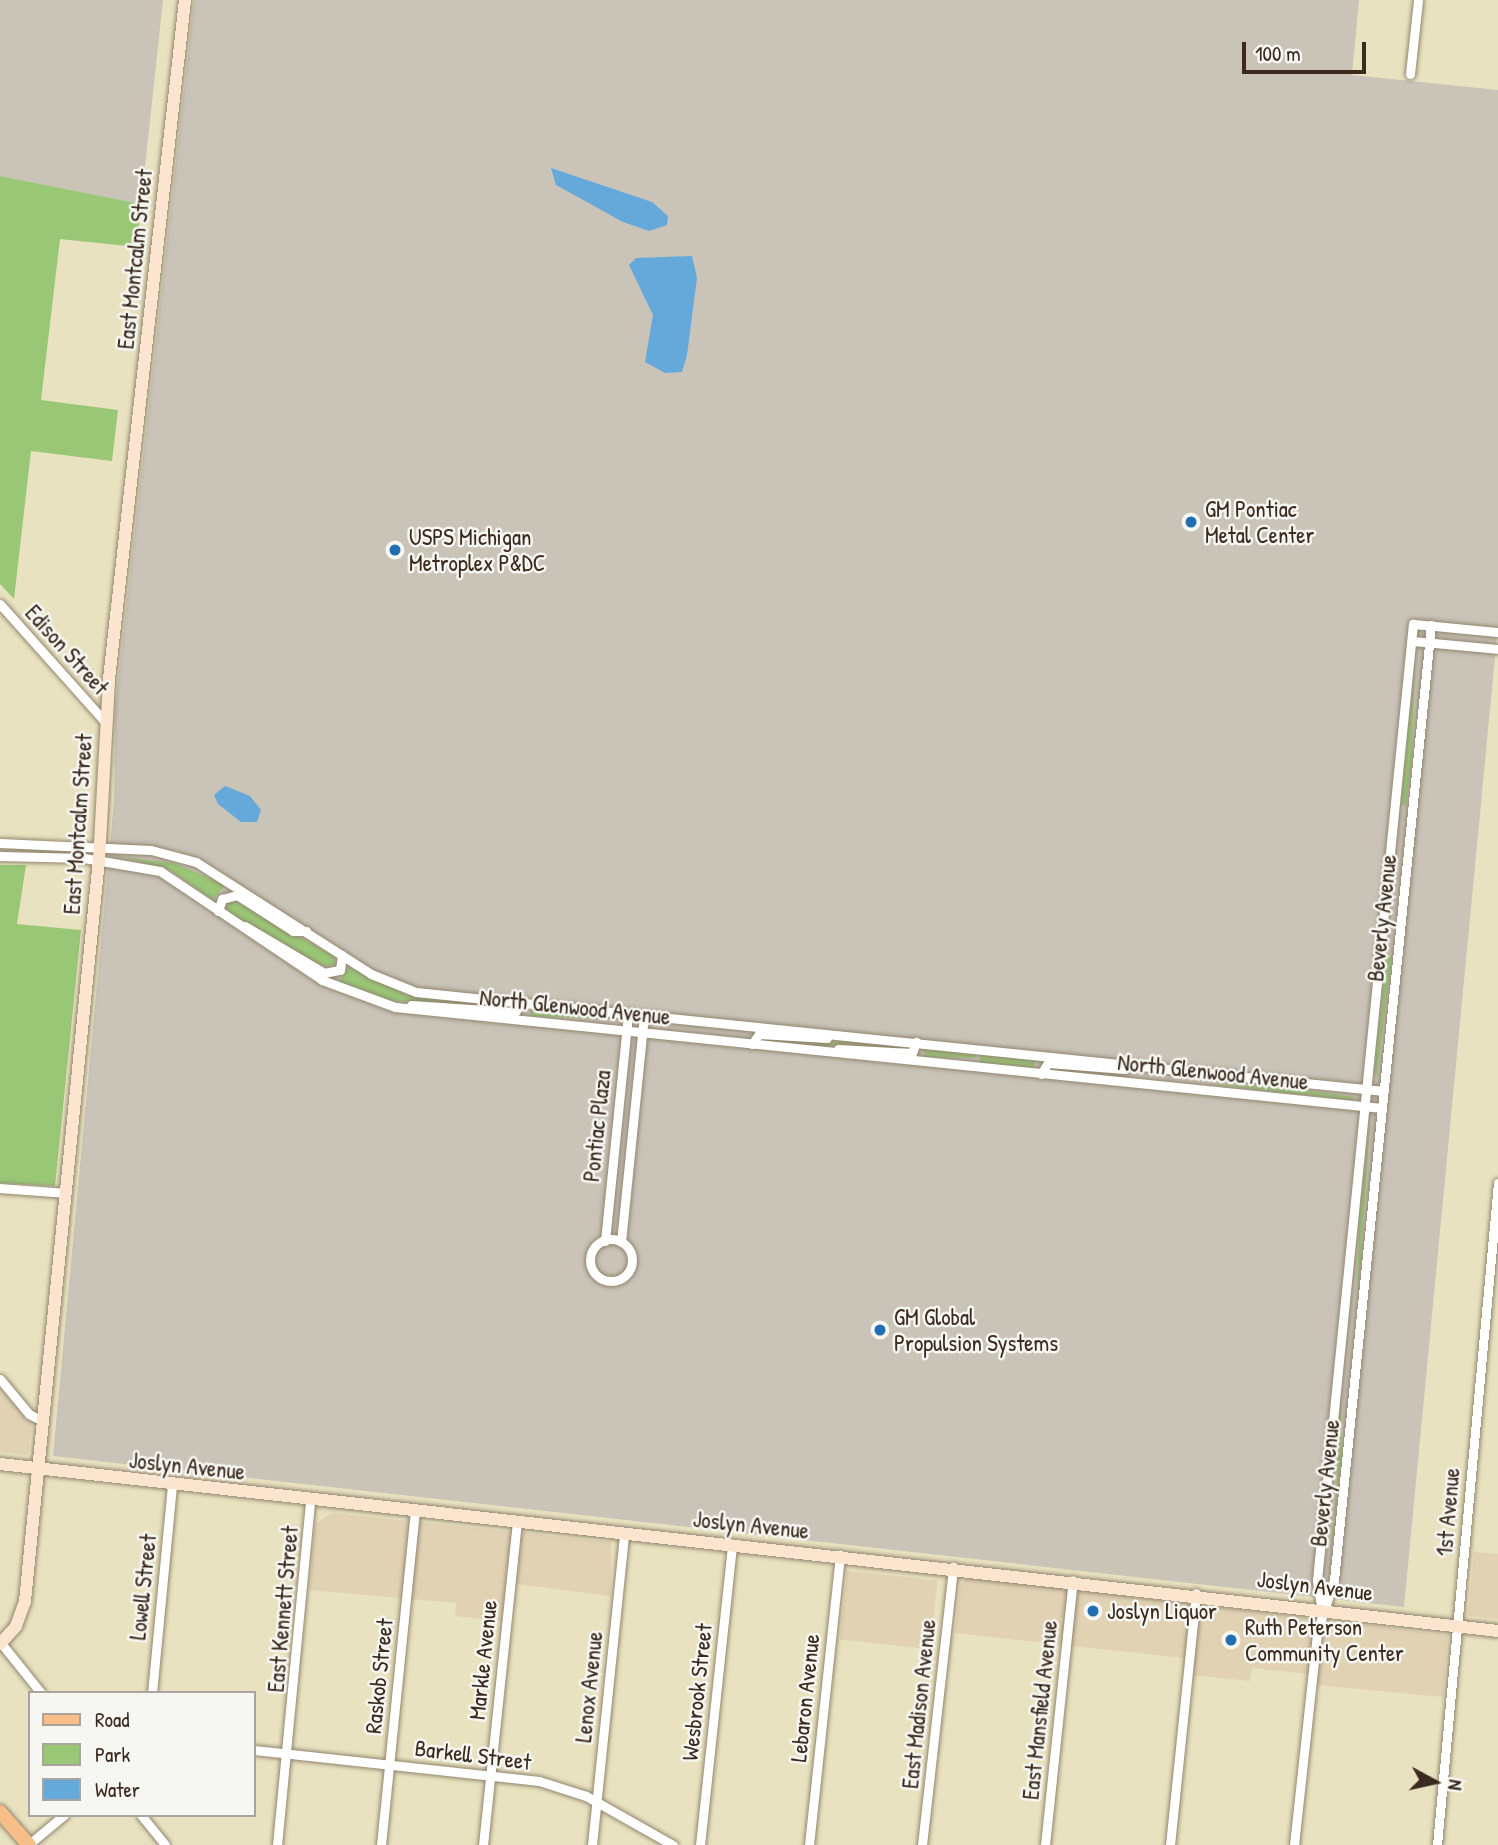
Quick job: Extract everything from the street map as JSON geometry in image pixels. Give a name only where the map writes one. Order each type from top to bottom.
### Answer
[{"type":"main road","name":"East Montcalm Street","points":[[0,1644],[24,1607],[99,860],[105,722],[185,0]]},
{"type":"main road","name":"Joslyn Avenue","points":[[0,1464],[172,1486],[1196,1593],[1498,1630]]},
{"type":"main road","points":[[0,1812],[28,1845]]},
{"type":"street","points":[[1410,74],[1418,0]]},
{"type":"street","name":"Edison Street","points":[[0,604],[105,722]]},
{"type":"street","points":[[0,618],[10,615]]},
{"type":"street","name":"Beverly Avenue","points":[[1413,624],[1430,625],[1334,1580],[1322,1607],[1317,1580],[1413,624]]},
{"type":"street","points":[[1430,625],[1498,632]]},
{"type":"street","points":[[1412,641],[1498,649]]},
{"type":"street","name":"North Glenwood Avenue","points":[[0,843],[100,846],[196,862],[342,955],[406,989],[644,1016],[1384,1091]]},
{"type":"street","name":"North Glenwood Avenue","points":[[0,856],[99,860],[169,875],[230,920],[335,988],[395,1007],[1382,1108]]},
{"type":"street","name":"North Glenwood Avenue","points":[[218,911],[222,898],[237,895],[293,931],[308,932]]},
{"type":"street","name":"North Glenwood Avenue","points":[[230,920],[324,973],[337,972],[342,955]]},
{"type":"street","name":"North Glenwood Avenue","points":[[395,1007],[515,1012],[522,1003]]},
{"type":"street","name":"Pontiac Plaza","points":[[605,1241],[628,1014]]},
{"type":"street","name":"Pontiac Plaza","points":[[621,1242],[644,1016]]},
{"type":"street","name":"North Glenwood Avenue","points":[[752,1044],[760,1034],[846,1036]]},
{"type":"street","name":"North Glenwood Avenue","points":[[819,1051],[912,1053],[916,1042]]},
{"type":"street","name":"North Glenwood Avenue","points":[[1041,1074],[1048,1063],[1110,1071],[1141,1067]]},
{"type":"street","name":"1st Avenue","points":[[1437,1845],[1494,1274],[1498,1183]]},
{"type":"street","points":[[0,1188],[66,1193]]},
{"type":"street","points":[[605,1241],[621,1242],[631,1255],[631,1267],[609,1281],[591,1262],[605,1241]]},
{"type":"street","points":[[0,1379],[29,1414],[43,1422]]},
{"type":"street","name":"Lowell Street","points":[[152,1691],[172,1486]]},
{"type":"street","name":"East Kennett Street","points":[[277,1845],[289,1754],[310,1500]]},
{"type":"street","name":"Raskob Street","points":[[382,1845],[415,1511]]},
{"type":"street","name":"Markle Avenue","points":[[483,1845],[517,1522]]},
{"type":"street","name":"Lenox Avenue","points":[[592,1845],[624,1533]]},
{"type":"street","name":"Wesbrook Street","points":[[700,1845],[732,1544]]},
{"type":"street","name":"Lebaron Avenue","points":[[809,1845],[840,1555]]},
{"type":"street","name":"East Madison Avenue","points":[[922,1845],[953,1567]]},
{"type":"street","name":"East Mansfield Avenue","points":[[1045,1845],[1073,1580]]},
{"type":"street","points":[[1170,1845],[1196,1593]]},
{"type":"street","points":[[1294,1845],[1322,1607]]},
{"type":"street","points":[[0,1644],[39,1691]]},
{"type":"street","name":"Barkell Street","points":[[256,1751],[546,1783],[596,1801],[673,1845]]},
{"type":"street","points":[[28,1845],[62,1817]]},
{"type":"street","points":[[143,1817],[165,1845]]},
{"type":"shaded area","points":[[0,0],[163,0],[141,204],[0,176]]},
{"type":"shaded area","points":[[194,0],[1359,0],[1352,75],[1498,90],[1498,626],[1404,1607],[53,1456],[114,801],[115,708]]},
{"type":"shaded area","points":[[0,1385],[32,1423],[28,1455],[0,1452]]},
{"type":"shaded area","points":[[332,1513],[611,1542],[611,1596],[516,1584],[511,1622],[455,1616],[456,1603],[310,1590],[315,1524]]},
{"type":"shaded area","points":[[1474,1552],[1498,1554],[1498,1619],[1468,1616]]},
{"type":"shaded area","points":[[847,1571],[938,1581],[930,1649],[840,1640]]},
{"type":"shaded area","points":[[967,1577],[1448,1635],[1443,1697],[1307,1684],[1308,1674],[1252,1668],[1250,1681],[1183,1674],[1183,1658],[955,1633],[960,1586]]},
{"type":"green space","points":[[0,176],[141,204],[137,247],[60,239],[41,400],[118,410],[112,461],[31,451],[14,599],[0,584]]},
{"type":"green space","points":[[1415,664],[1412,756],[1406,806],[1401,804]]},
{"type":"green space","points":[[122,857],[174,863],[225,885],[213,900],[170,870]]},
{"type":"green space","points":[[0,865],[26,865],[17,924],[81,930],[55,1186],[0,1183]]},
{"type":"green space","points":[[233,900],[334,956],[335,965],[317,966],[229,913],[226,905]]},
{"type":"green space","points":[[1387,954],[1392,956],[1377,1076],[1374,1073]]},
{"type":"green space","points":[[349,967],[409,996],[514,1010],[384,1000],[339,982]]},
{"type":"green space","points":[[531,1010],[610,1018],[611,1019],[530,1016]]},
{"type":"green space","points":[[759,1040],[850,1042],[909,1049],[818,1046]]},
{"type":"green space","points":[[923,1048],[976,1050],[975,1058],[925,1057]]},
{"type":"green space","points":[[981,1051],[1037,1059],[1033,1068],[979,1063]]},
{"type":"green space","points":[[1207,1084],[1292,1088],[1355,1097],[1351,1100]]},
{"type":"green space","points":[[1370,1123],[1361,1260],[1357,1296],[1359,1219]]},
{"type":"green space","points":[[1341,1393],[1341,1461],[1328,1579],[1336,1492]]},
{"type":"water","points":[[551,168],[652,202],[668,216],[667,225],[649,231],[623,222],[556,185]]},
{"type":"water","points":[[692,256],[697,278],[687,355],[682,372],[665,373],[645,362],[653,315],[629,265],[636,258]]},
{"type":"water","points":[[225,786],[250,796],[261,810],[257,822],[241,822],[218,804],[214,795]]},
{"type":"place","name":"GM Pontiac Metal Center","points":[[1191,522]]},
{"type":"place","name":"USPS Michigan Metroplex P&DC","points":[[395,550]]},
{"type":"place","name":"GM Global Propulsion Systems","points":[[880,1330]]},
{"type":"place","name":"Joslyn Liquor","points":[[1093,1611]]},
{"type":"place","name":"Ruth Peterson Community Center","points":[[1231,1640]]}]
